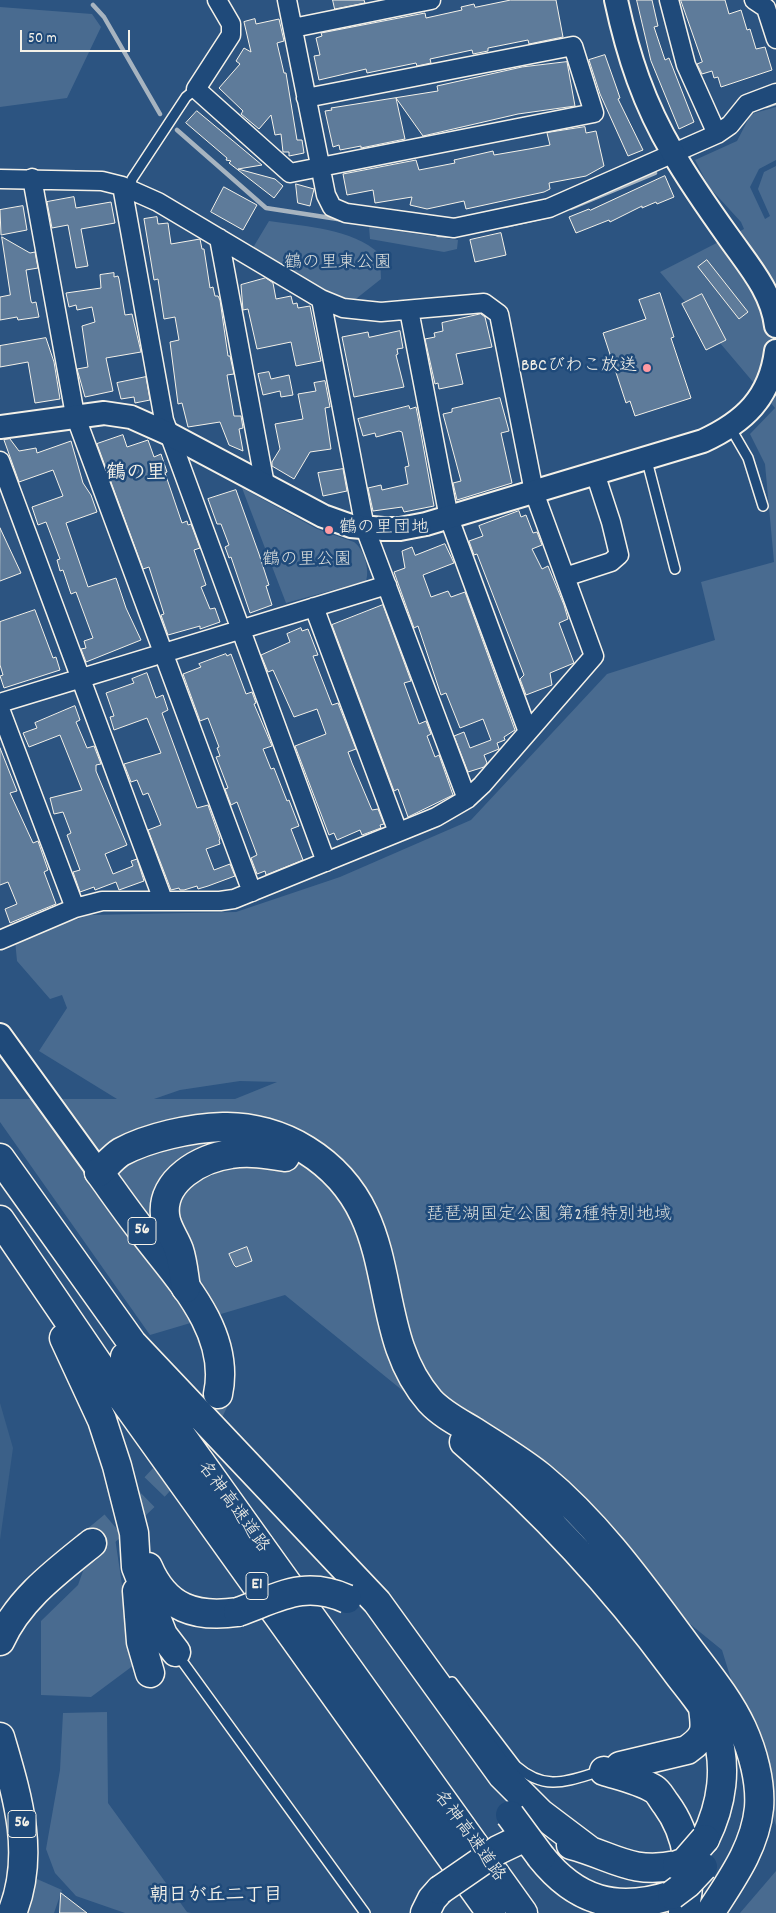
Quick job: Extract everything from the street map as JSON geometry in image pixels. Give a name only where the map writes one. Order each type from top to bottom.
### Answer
[{"type":"main road","points":[[99,1172],[120,1153],[145,1143],[182,1132],[227,1126],[256,1130],[274,1135],[302,1147],[333,1169],[361,1206],[377,1246],[398,1337],[415,1379],[430,1400],[445,1414],[538,1475],[566,1498],[627,1566],[732,1732],[736,1755],[736,1780],[730,1816],[724,1832],[703,1867],[688,1883],[677,1904]]},
{"type":"main road","points":[[99,1172],[126,1165],[172,1148],[208,1140],[244,1142],[259,1145],[311,1171],[326,1184],[353,1218],[363,1244],[384,1335],[395,1366],[412,1394],[427,1411],[512,1483],[578,1552],[650,1636],[711,1699],[742,1727],[752,1755],[759,1806],[748,1850],[710,1913]]},
{"type":"main road","points":[[186,1288],[179,1249],[165,1217],[167,1192],[176,1180],[188,1171],[214,1158],[248,1153],[285,1157]]},
{"type":"main road","points":[[0,1158],[132,1343],[377,1602],[502,1775],[540,1813],[589,1850]]},
{"type":"main road","name":"名神高速道路","points":[[0,1172],[72,1283],[523,1913]]},
{"type":"main road","name":"56","points":[[99,1172],[186,1288],[205,1318],[214,1338],[220,1368],[218,1394]]},
{"type":"main road","name":"名神高速道路","points":[[0,1220],[24,1258],[492,1913]]},
{"type":"main road","points":[[24,1258],[102,1420],[118,1466],[134,1533],[153,1577],[166,1596],[195,1612],[208,1614],[238,1612],[300,1590],[312,1589],[331,1592],[347,1600],[360,1608],[385,1640],[510,1815],[560,1880],[580,1899],[598,1909],[631,1912],[677,1904]]},
{"type":"main road","points":[[134,1533],[141,1642],[150,1673]]},
{"type":"main road","points":[[0,1641],[16,1611],[31,1595],[92,1543]]},
{"type":"main road","points":[[136,1567],[163,1635],[176,1652]]},
{"type":"main road","points":[[612,1768],[687,1750],[700,1740],[711,1699]]},
{"type":"main road","points":[[410,1913],[432,1901],[498,1850],[521,1839],[540,1837],[589,1850],[628,1866],[661,1868],[685,1862],[705,1839],[717,1809],[723,1776],[711,1699]]},
{"type":"main road","name":"56","points":[[0,1737],[16,1790],[23,1826],[21,1883],[12,1913]]},
{"type":"main road","points":[[612,1768],[655,1790],[674,1815],[682,1831],[687,1852],[689,1876],[677,1904]]},
{"type":"street","points":[[217,0],[231,24],[231,35],[196,89],[290,173],[594,113],[573,46],[306,98]]},
{"type":"street","points":[[288,0],[319,168],[326,195],[332,207],[346,213],[454,228],[549,208],[717,134],[730,126],[747,104],[776,93]]},
{"type":"street","points":[[293,28],[431,0]]},
{"type":"street","points":[[616,0],[637,82],[673,154],[758,278],[767,294],[776,326]]},
{"type":"street","points":[[669,0],[686,65],[717,134]]},
{"type":"street","points":[[754,0],[766,8],[776,40]]},
{"type":"street","points":[[32,178],[75,415],[252,892]]},
{"type":"street","points":[[0,179],[32,178],[102,181],[126,188],[158,202],[321,299],[342,308],[361,311],[409,310],[484,303],[499,314],[534,492],[594,656],[467,799],[436,816],[234,899],[220,902],[163,900],[102,902],[75,908],[0,940]]},
{"type":"street","points":[[126,188],[164,420],[326,862]]},
{"type":"street","points":[[219,238],[265,485]]},
{"type":"street","points":[[321,299],[365,528],[467,799]]},
{"type":"street","points":[[409,310],[448,518],[528,732]]},
{"type":"street","points":[[0,427],[75,415],[119,414],[139,420],[169,434],[323,516],[365,528],[412,528],[703,441],[730,427],[749,412],[767,386],[776,351]]},
{"type":"street","points":[[0,461],[163,900]]},
{"type":"street","points":[[565,577],[611,562],[619,555],[611,522],[595,473]]},
{"type":"street","points":[[0,703],[386,585]]},
{"type":"street","points":[[314,607],[398,832]]},
{"type":"street","points":[[0,709],[75,908]]},
{"type":"street","points":[[0,1035],[99,1172]]},
{"type":"lane","points":[[126,188],[186,98],[196,89]]},
{"type":"lane","points":[[730,427],[748,458],[763,506]]},
{"type":"lane","points":[[646,457],[675,569]]},
{"type":"lane","points":[[235,1451],[345,1554]]},
{"type":"lane","points":[[176,1652],[365,1913]]},
{"type":"lane","points":[[445,1674],[516,1766],[538,1781],[559,1783],[612,1768]]},
{"type":"shaded area","points":[[0,1403],[13,1448],[0,1540]]},
{"type":"green space","points":[[0,7],[92,14],[101,27],[67,98],[0,107]]},
{"type":"green space","name":"琵琶湖国定公園 第2種特別地域","points":[[776,107],[776,160],[759,169],[750,187],[765,219],[770,216],[758,189],[764,172],[776,166],[776,1826],[722,1650],[285,1295],[150,1335],[0,1122],[0,1099],[117,1099],[39,1051],[67,1008],[62,995],[50,999],[17,961],[15,940],[89,915],[236,912],[340,877],[471,820],[607,674],[715,640],[701,582],[774,562],[765,464],[750,434],[775,408],[660,272],[744,229],[741,222],[709,187],[695,160],[737,141],[751,114]],"holes":[[[240,1081],[277,1082],[235,1099],[154,1099],[180,1090]]]},
{"type":"green space","name":"鶴の里東公園","points":[[269,221],[328,230],[368,245],[380,254],[381,279],[352,302],[323,292],[251,251]]},
{"type":"green space","points":[[369,227],[458,240],[457,249],[444,252],[370,239]]},
{"type":"green space","name":"鶴の里公園","points":[[242,488],[317,529],[358,545],[365,560],[366,581],[286,603]]},
{"type":"green space","points":[[115,1538],[134,1665],[91,1697],[41,1695],[41,1621],[78,1585],[87,1560]]},
{"type":"green space","points":[[107,1712],[108,1803],[187,1912],[191,1913],[125,1913],[76,1896],[55,1873],[46,1849],[60,1770],[63,1713]]},
{"type":"green space","points":[[776,1871],[776,1913],[740,1913]]},
{"type":"green space","points":[[37,1879],[62,1890],[54,1913],[25,1913]]},
{"type":"building","points":[[333,0],[364,0],[365,3],[335,9]]},
{"type":"building","points":[[511,0],[556,0],[563,37],[529,44],[528,40],[488,48],[488,51],[473,54],[472,50],[430,59],[431,63],[417,66],[416,63],[367,73],[366,69],[319,80],[314,56],[320,55],[316,38],[322,36],[321,33],[425,13],[426,18],[462,10],[461,7],[474,4],[475,7]]},
{"type":"building","points":[[637,0],[652,0],[658,26],[654,27],[665,60],[669,58],[694,122],[679,129],[651,61]]},
{"type":"building","points":[[681,0],[725,0],[729,14],[741,10],[747,30],[750,29],[756,49],[765,47],[772,70],[721,87],[718,77],[714,78],[712,71],[702,74],[697,64],[702,62]]},
{"type":"building","points":[[255,19],[256,24],[279,19],[284,41],[277,43],[284,73],[286,73],[297,140],[302,140],[304,153],[289,156],[289,152],[283,152],[281,134],[275,135],[271,115],[259,129],[241,114],[243,111],[219,88],[240,64],[236,61],[244,48],[251,52],[244,22]]},
{"type":"building","points":[[605,55],[620,98],[618,99],[643,150],[628,156],[600,94],[589,60]]},
{"type":"building","points":[[567,62],[575,106],[518,114],[423,136],[396,98],[405,139],[361,148],[361,146],[340,150],[339,145],[333,147],[325,111],[332,110],[331,108],[438,91],[437,86],[522,67]]},
{"type":"building","points":[[197,111],[262,165],[238,169],[275,179],[283,186],[274,198],[229,163],[231,161],[226,160],[227,158],[186,123]]},
{"type":"building","points":[[585,127],[586,133],[596,131],[604,166],[586,176],[549,183],[550,189],[544,192],[466,209],[464,201],[427,209],[410,205],[412,197],[375,203],[373,190],[347,195],[343,174],[416,160],[419,170],[455,163],[454,160],[493,151],[494,155],[550,145],[547,133]]},
{"type":"building","points":[[665,176],[674,197],[657,204],[656,202],[642,208],[642,206],[610,222],[609,220],[576,233],[569,217],[590,210]]},
{"type":"building","points":[[296,184],[314,189],[310,206],[298,203]]},
{"type":"building","points":[[224,187],[257,205],[243,230],[211,212]]},
{"type":"building","points":[[74,197],[76,208],[111,202],[115,223],[81,229],[88,266],[76,268],[68,225],[52,228],[47,202]]},
{"type":"building","points":[[23,206],[27,230],[1,235],[0,210]]},
{"type":"building","points":[[157,217],[158,224],[168,223],[171,244],[200,239],[202,249],[204,249],[210,288],[213,287],[215,296],[218,296],[220,300],[228,356],[230,356],[234,374],[227,375],[234,416],[241,416],[243,428],[239,429],[243,451],[229,445],[220,422],[188,427],[182,403],[178,404],[170,342],[179,340],[175,317],[164,319],[158,279],[154,280],[144,219]]},
{"type":"building","points":[[501,233],[506,255],[475,262],[470,240]]},
{"type":"building","points":[[2,237],[30,253],[35,252],[38,268],[26,270],[31,301],[32,303],[36,302],[39,317],[18,320],[17,317],[0,320],[0,297],[10,295]]},
{"type":"building","points":[[707,260],[748,312],[739,319],[698,267]]},
{"type":"building","points":[[114,273],[114,277],[118,276],[119,279],[125,315],[132,314],[141,352],[106,358],[113,391],[85,397],[77,369],[88,367],[82,326],[95,322],[92,307],[77,310],[76,305],[69,307],[66,293],[101,288],[100,275]]},
{"type":"building","points":[[266,278],[273,283],[276,299],[291,296],[293,304],[297,303],[298,308],[310,306],[321,361],[296,366],[291,342],[257,349],[248,309],[243,310],[241,285]]},
{"type":"building","name":"BBCびわこ放送","points":[[660,293],[674,337],[671,338],[691,398],[635,416],[630,401],[626,403],[603,333],[646,319],[639,300]]},
{"type":"building","points":[[702,294],[726,340],[706,350],[682,304]]},
{"type":"building","points":[[481,314],[485,317],[492,347],[456,354],[463,384],[439,389],[438,383],[435,384],[425,339],[435,337],[434,333],[443,331],[442,323]]},
{"type":"building","points":[[400,331],[403,348],[397,349],[398,354],[396,355],[404,387],[354,397],[342,337],[368,332],[369,337]]},
{"type":"building","points":[[46,338],[54,362],[60,399],[35,403],[28,362],[0,367],[0,346]]},
{"type":"building","points":[[269,372],[271,379],[289,375],[293,395],[281,397],[280,391],[263,395],[258,374]]},
{"type":"building","points":[[146,377],[150,400],[135,403],[134,397],[121,399],[117,383]]},
{"type":"building","points":[[325,381],[330,407],[325,408],[331,449],[310,452],[294,479],[272,466],[272,462],[280,449],[275,424],[303,419],[298,394],[316,391],[314,383]]},
{"type":"building","points":[[500,398],[509,431],[501,433],[512,483],[457,500],[453,483],[461,481],[443,414],[452,412],[452,409]]},
{"type":"building","points":[[409,406],[410,409],[416,407],[434,506],[404,512],[402,507],[373,511],[368,488],[381,485],[382,490],[408,484],[405,467],[409,466],[402,432],[399,431],[376,437],[375,433],[363,436],[358,419]]},
{"type":"building","points":[[123,435],[127,447],[148,440],[154,457],[161,454],[167,472],[165,473],[182,523],[187,521],[188,525],[191,524],[200,548],[194,550],[206,585],[201,587],[210,609],[215,608],[220,622],[200,629],[200,626],[168,635],[161,615],[164,614],[149,567],[143,569],[97,444]]},
{"type":"building","points":[[10,439],[19,451],[36,448],[37,453],[71,441],[83,483],[91,495],[97,512],[66,523],[88,587],[116,578],[126,608],[141,640],[86,662],[81,649],[86,648],[84,641],[93,638],[76,592],[71,594],[63,570],[60,571],[57,560],[60,559],[46,522],[38,525],[32,507],[63,496],[53,470],[19,482],[4,440]]},
{"type":"building","points":[[343,469],[347,491],[323,496],[318,473]]},
{"type":"building","points":[[236,490],[269,585],[266,586],[272,605],[250,613],[231,557],[229,558],[225,547],[229,545],[221,524],[217,524],[208,499]]},
{"type":"building","points":[[519,511],[521,517],[526,515],[533,533],[537,532],[542,545],[532,549],[542,569],[548,566],[564,605],[568,619],[559,623],[574,663],[550,673],[552,685],[526,695],[520,679],[524,675],[477,554],[474,555],[469,541],[483,536],[479,526]]},
{"type":"building","points":[[0,528],[21,573],[0,581]]},
{"type":"building","points":[[445,544],[454,563],[423,575],[431,597],[448,591],[451,597],[465,592],[515,730],[504,737],[505,740],[497,743],[499,749],[484,755],[487,763],[484,767],[468,772],[454,736],[464,732],[470,748],[491,740],[483,719],[460,728],[446,693],[441,695],[418,626],[414,628],[394,572],[405,568],[402,551],[412,547],[415,555]]},
{"type":"building","points":[[383,605],[411,681],[404,683],[419,724],[426,721],[431,734],[427,736],[435,757],[439,755],[453,795],[408,817],[398,789],[394,791],[332,625]]},
{"type":"building","points":[[35,610],[53,658],[56,657],[60,670],[4,688],[0,676],[3,675],[0,665],[0,622]]},
{"type":"building","points":[[301,628],[302,631],[308,629],[318,655],[313,656],[332,705],[338,703],[356,749],[348,752],[352,763],[372,810],[378,809],[384,824],[380,825],[381,828],[362,835],[360,830],[337,840],[334,833],[329,835],[295,746],[326,734],[317,709],[294,717],[273,670],[268,672],[261,655],[290,642],[287,634]]},
{"type":"building","points":[[226,654],[227,656],[231,654],[246,694],[252,692],[256,703],[254,704],[272,746],[263,749],[271,769],[274,768],[287,801],[289,800],[299,826],[291,829],[303,860],[266,875],[265,871],[257,874],[251,858],[257,855],[237,802],[231,805],[225,789],[228,788],[216,757],[220,756],[217,748],[219,747],[208,718],[200,721],[183,674],[201,667],[199,664]]},
{"type":"building","points":[[147,673],[156,698],[163,695],[168,710],[162,713],[197,808],[208,805],[220,839],[220,844],[206,849],[214,870],[230,864],[235,876],[198,889],[197,886],[184,890],[179,888],[171,890],[148,830],[161,825],[148,793],[143,795],[137,780],[131,782],[124,764],[161,753],[147,718],[114,730],[110,717],[114,716],[106,693],[134,683],[132,679]]},
{"type":"building","points":[[75,706],[80,720],[76,722],[87,748],[94,746],[101,764],[96,765],[96,771],[127,845],[105,854],[113,874],[133,866],[131,861],[137,859],[144,881],[119,890],[116,882],[95,890],[94,887],[80,892],[73,872],[80,870],[67,835],[71,833],[63,812],[54,814],[50,798],[82,790],[60,735],[29,747],[23,733],[37,728],[35,723]]},
{"type":"building","points":[[0,748],[17,791],[10,793],[33,843],[38,841],[48,870],[44,872],[56,904],[10,923],[5,909],[17,904],[8,882],[0,885]]},
{"type":"building","points":[[247,1247],[252,1261],[236,1267],[229,1254]]},
{"type":"building","points":[[61,1893],[87,1913],[60,1913]]},
{"type":"waterway","points":[[93,5],[104,17],[160,114]]},
{"type":"waterway","points":[[766,106],[776,103]]},
{"type":"waterway","points":[[177,130],[266,208],[344,220]]},
{"type":"waterway","points":[[571,208],[655,173]]},
{"type":"waterway","points":[[504,226],[553,215]]},
{"type":"waterway","points":[[438,235],[455,236]]},
{"type":"tunnel","points":[[92,1543],[129,1512],[162,1479],[191,1442],[215,1400]]},
{"type":"place","name":"BBCびわこ放送","points":[[647,368]]},
{"type":"place","name":"鶴の里団地","points":[[329,530]]},
{"type":"district","name":"鶴の里","points":[[136,475]]},
{"type":"district","name":"朝日が丘二丁目","points":[[216,1897]]}]
